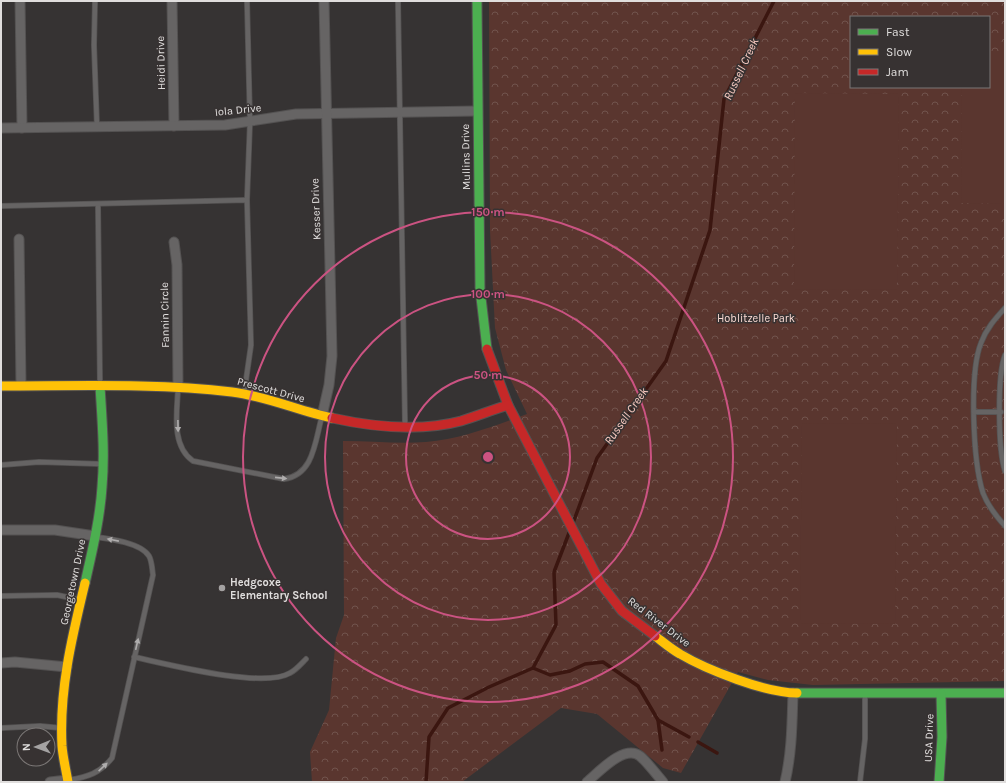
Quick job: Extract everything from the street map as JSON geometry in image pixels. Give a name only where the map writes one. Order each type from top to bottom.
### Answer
[{"type":"street","points":[[20,1],[22,128]]},
{"type":"street","name":"Heidi Drive","points":[[172,1],[174,126]]},
{"type":"street","name":"Kesser Drive","points":[[322,416],[329,385],[332,356],[325,114],[324,1]]},
{"type":"street","name":"Mullins Drive","points":[[477,1],[480,289],[487,348],[508,405]]},
{"type":"street","name":"Iola Drive","points":[[1,128],[225,125],[296,114],[477,111]]},
{"type":"street","points":[[19,239],[21,385]]},
{"type":"street","name":"Fannin Circle","points":[[174,242],[177,265],[178,387]]},
{"type":"street","name":"Prescott Drive","points":[[1,386],[178,387],[244,394],[322,416],[358,424],[406,426],[424,426],[460,420],[508,405]]},
{"type":"street","name":"Georgetown Drive","points":[[68,781],[61,742],[62,706],[67,668],[101,501],[104,464],[100,386]]},
{"type":"street","name":"Red River Drive","points":[[508,405],[597,577],[622,611],[680,654],[729,676],[763,687],[793,693],[1005,693]]},
{"type":"street","points":[[1,530],[55,530],[95,536]]},
{"type":"street","points":[[1,662],[15,662],[67,668]]},
{"type":"street","points":[[785,782],[790,763],[792,742],[793,693]]},
{"type":"street","name":"USA Drive","points":[[939,782],[942,736],[941,694]]},
{"type":"street","points":[[588,782],[617,757],[627,753],[640,756],[663,782]]},
{"type":"street","points":[[50,782],[68,781]]},
{"type":"lane","points":[[95,1],[94,45],[97,127]]},
{"type":"lane","points":[[244,394],[251,345],[247,200],[250,122],[247,1]]},
{"type":"lane","points":[[398,1],[402,320],[406,426]]},
{"type":"lane","points":[[1,206],[247,200]]},
{"type":"lane","points":[[98,204],[100,386]]},
{"type":"lane","points":[[1005,308],[988,328],[980,344],[975,367],[974,412],[976,462],[984,494],[994,515],[1005,526]]},
{"type":"lane","points":[[1005,355],[1001,374],[1001,445],[1005,471]]},
{"type":"lane","points":[[178,387],[178,438],[187,457],[193,461],[261,475],[284,479],[293,478],[308,467],[322,416]]},
{"type":"lane","points":[[974,412],[1001,412]]},
{"type":"lane","points":[[1,465],[39,462],[104,464]]},
{"type":"lane","points":[[68,781],[97,773],[112,758],[153,575],[151,560],[142,550],[131,545],[95,536]]},
{"type":"lane","points":[[1,596],[57,595],[81,600]]},
{"type":"lane","points":[[134,658],[224,676],[274,678],[290,674],[306,659]]},
{"type":"lane","points":[[860,782],[865,739],[865,692]]},
{"type":"lane","points":[[1,728],[40,726],[61,728]]},
{"type":"green space","name":"Hoblitzelle Park","points":[[489,1],[1005,1],[1005,681],[813,685],[768,680],[738,672],[681,773],[663,768],[597,714],[561,708],[462,782],[312,782],[310,752],[329,710],[336,638],[344,615],[343,441],[405,443],[426,442],[452,438],[527,414],[506,370],[495,328],[490,230]]},
{"type":"green space","points":[[990,54],[1005,54],[1005,204],[961,203],[962,88],[990,88]]},
{"type":"green space","points":[[795,93],[899,94],[897,290],[794,289]]},
{"type":"green space","points":[[802,423],[897,424],[895,624],[800,623]]},
{"type":"waterway","name":"Russell Creek","points":[[573,523],[597,458],[666,361],[710,230],[724,99],[774,1]]},
{"type":"waterway","name":"Russell Creek","points":[[426,782],[429,737],[448,708],[489,687],[533,668],[556,625],[554,572],[569,533]]},
{"type":"waterway","points":[[533,668],[550,675],[570,671],[585,664],[603,662],[638,686],[658,720],[662,750]]},
{"type":"waterway","points":[[658,720],[689,737]]},
{"type":"waterway","points":[[698,742],[717,753]]},
{"type":"traffic: fast","points":[[477,1],[480,289],[487,349]]},
{"type":"traffic: fast","points":[[85,583],[98,523],[103,474],[100,386]]},
{"type":"traffic: fast","points":[[797,693],[1005,693]]},
{"type":"traffic: fast","points":[[939,782],[942,737],[941,694]]},
{"type":"traffic: slow","points":[[1,386],[117,386],[203,389],[245,394],[332,418]]},
{"type":"traffic: slow","points":[[68,782],[62,746],[62,704],[71,644],[85,583]]},
{"type":"traffic: slow","points":[[655,636],[680,654],[705,667],[737,680],[769,689],[797,693]]},
{"type":"traffic: jam","points":[[487,349],[508,405],[601,584],[622,611],[655,636]]},
{"type":"traffic: jam","points":[[332,418],[380,426],[429,426],[461,421],[508,405]]},
{"type":"place","name":"Hedgcoxe Elementary School","points":[[222,588]]}]
